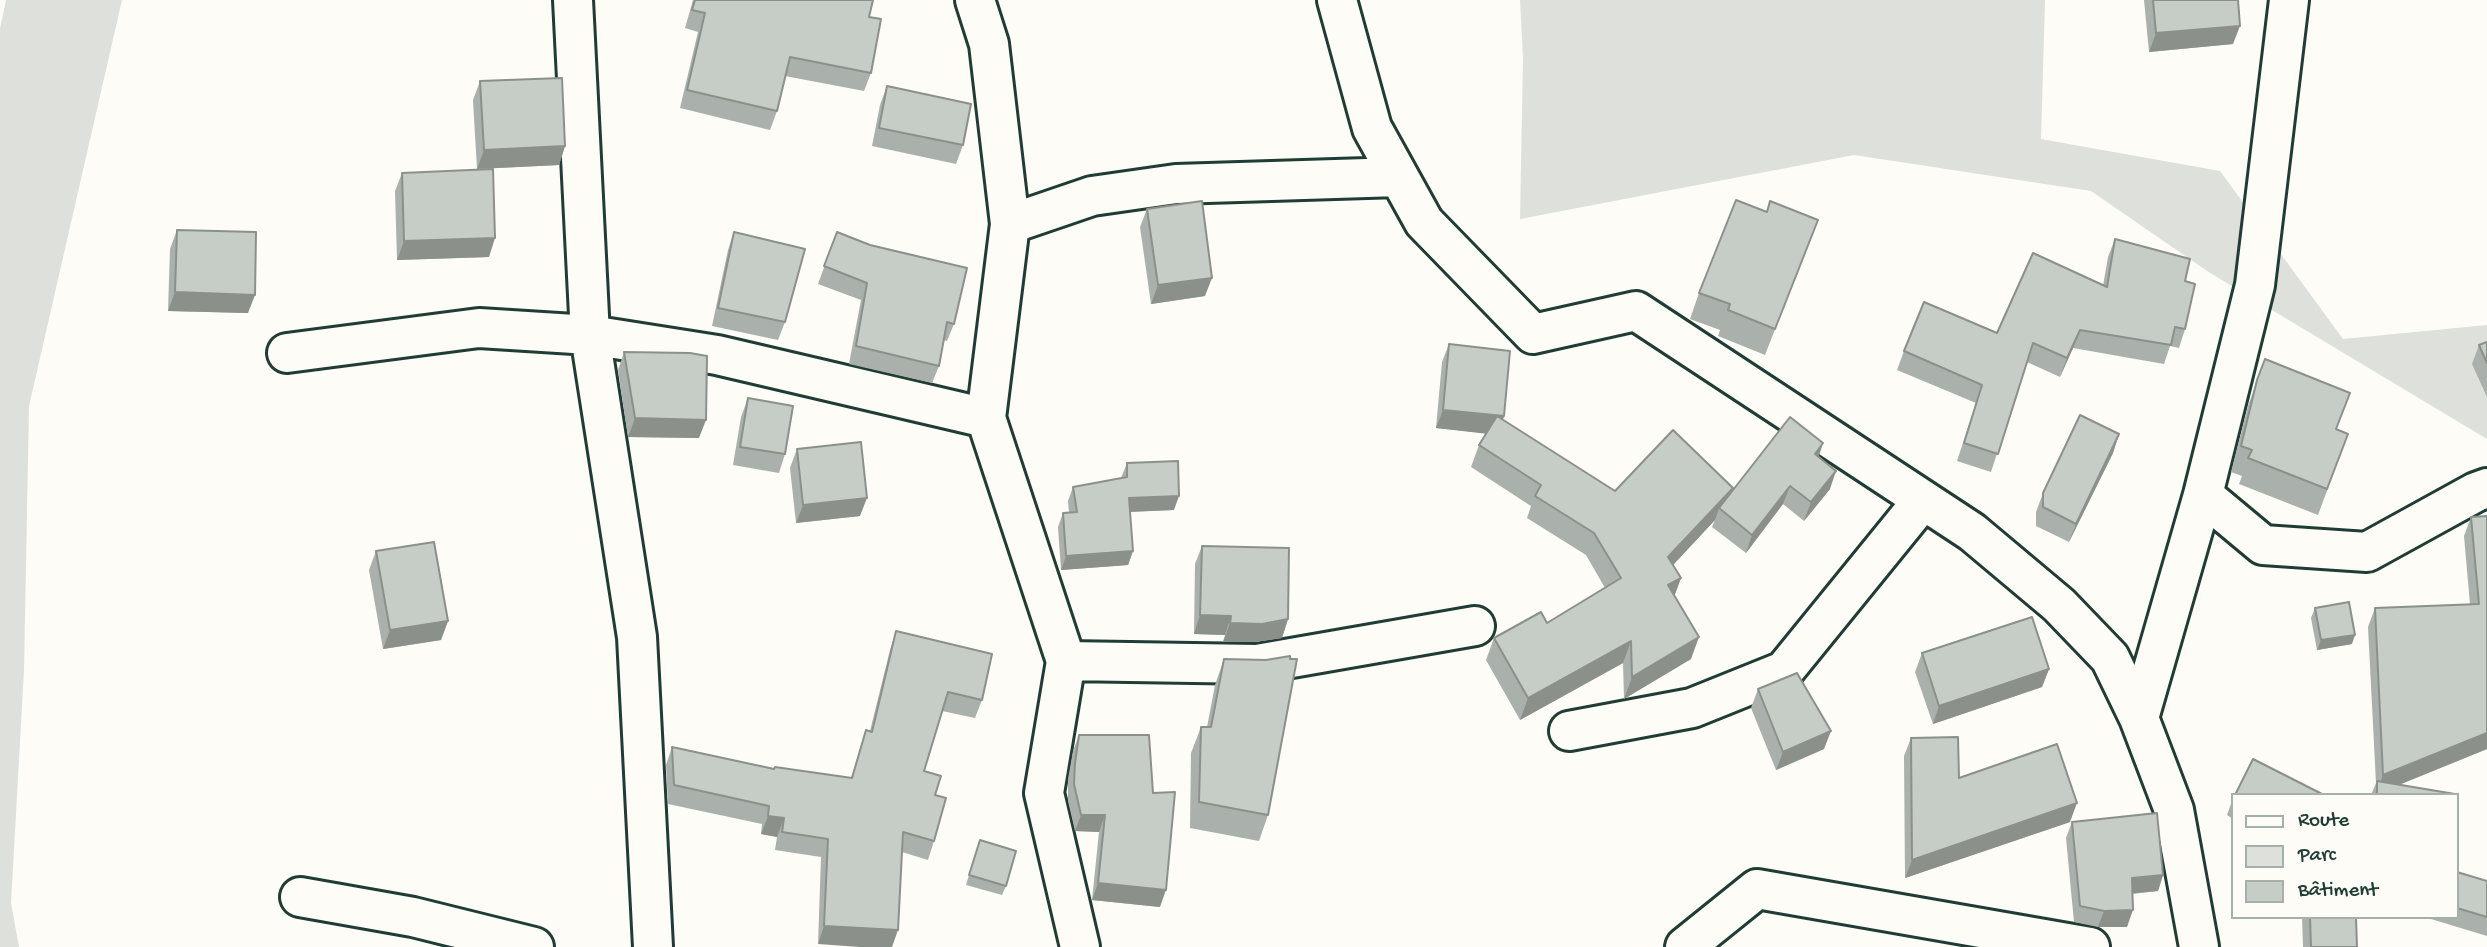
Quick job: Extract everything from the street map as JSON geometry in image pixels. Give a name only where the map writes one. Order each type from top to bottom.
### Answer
[{"type":"street","points":[[573,0],[590,335],[637,637],[653,947]]},
{"type":"street","points":[[975,0],[989,44],[1010,224],[986,418],[1066,661],[1044,793],[1080,947]]},
{"type":"street","points":[[1337,0],[1373,128],[1424,222],[1533,334],[1636,311],[1972,532],[2059,605],[2110,658],[2139,718],[2174,810],[2199,947]]},
{"type":"street","points":[[2139,718],[2203,495],[2255,285],[2289,0]]},
{"type":"street","points":[[1010,224],[1092,195],[1176,184],[1399,177]]},
{"type":"street","points":[[286,353],[478,328],[590,335],[717,355],[986,418]]},
{"type":"street","points":[[2203,495],[2263,545],[2367,552],[2487,488]]},
{"type":"street","points":[[1569,731],[1692,708],[1784,671],[1923,500]]},
{"type":"street","points":[[1066,661],[1258,664],[1475,626]]},
{"type":"street","points":[[1685,947],[1757,889],[1928,933],[2090,947]]},
{"type":"street","points":[[300,897],[413,917],[534,947]]},
{"type":"green space","points":[[6,0],[122,0],[29,406],[24,670],[11,903],[19,947],[0,947],[0,29]]},
{"type":"green space","points":[[1520,0],[2045,0],[2041,139],[2220,171],[2343,339],[2487,325],[2487,439],[2207,271],[2091,191],[1854,155],[1520,219],[1523,58]]},
{"type":"building","points":[[695,0],[873,0],[869,17],[881,19],[871,73],[790,57],[777,111],[687,90],[705,13],[692,10]]},
{"type":"building","points":[[2153,0],[2238,0],[2240,26],[2156,33]]},
{"type":"building","points":[[562,78],[565,146],[484,150],[480,81]]},
{"type":"building","points":[[887,86],[971,104],[963,145],[879,128]]},
{"type":"building","points":[[493,169],[495,238],[404,241],[402,173]]},
{"type":"building","points":[[1736,200],[1767,212],[1770,201],[1818,220],[1775,329],[1728,310],[1730,304],[1699,293]]},
{"type":"building","points":[[1202,201],[1212,278],[1158,285],[1147,209]]},
{"type":"building","points":[[177,230],[256,232],[255,295],[175,292]]},
{"type":"building","points":[[734,232],[805,249],[785,322],[718,308]]},
{"type":"building","points":[[837,232],[870,245],[967,268],[954,324],[947,322],[939,366],[856,346],[867,283],[824,266]]},
{"type":"building","points":[[2115,239],[2190,259],[2185,281],[2195,284],[2185,329],[2175,327],[2171,345],[2080,330],[2067,358],[2033,343],[1998,454],[1964,443],[1982,385],[1904,351],[1924,302],[1997,333],[2033,253],[2107,287]]},
{"type":"building","points":[[2487,342],[2487,363],[2479,345]]},
{"type":"building","points":[[1449,344],[1510,351],[1504,416],[1443,410]]},
{"type":"building","points":[[624,352],[690,353],[707,356],[706,420],[635,418]]},
{"type":"building","points":[[2265,359],[2350,393],[2336,429],[2348,434],[2327,489],[2248,458],[2252,450],[2241,446],[2257,380]]},
{"type":"building","points":[[748,398],[793,406],[785,454],[740,447]]},
{"type":"building","points":[[2080,415],[2119,434],[2076,524],[2043,507],[2043,493]]},
{"type":"building","points":[[1497,416],[1615,491],[1673,430],[1733,488],[1668,557],[1681,578],[1668,585],[1699,637],[1632,677],[1631,641],[1528,698],[1494,638],[1541,612],[1547,623],[1621,578],[1594,533],[1535,496],[1541,485],[1479,445]]},
{"type":"building","points":[[1790,417],[1823,443],[1815,454],[1836,471],[1811,502],[1790,486],[1752,535],[1719,508]]},
{"type":"building","points":[[861,442],[867,498],[803,505],[797,449]]},
{"type":"building","points":[[1178,461],[1179,496],[1129,498],[1133,551],[1066,556],[1063,513],[1077,512],[1073,487],[1127,477],[1127,463]]},
{"type":"building","points":[[2487,516],[2487,733],[2383,775],[2375,608],[2479,604],[2471,517]]},
{"type":"building","points":[[434,542],[448,621],[390,630],[376,551]]},
{"type":"building","points":[[1202,546],[1289,548],[1288,619],[1262,624],[1230,623],[1231,616],[1200,615]]},
{"type":"building","points":[[2349,602],[2355,635],[2321,640],[2315,608]]},
{"type":"building","points":[[2032,617],[2049,669],[1939,706],[1922,653]]},
{"type":"building","points":[[896,631],[992,654],[982,700],[948,692],[924,771],[941,776],[935,795],[946,798],[934,841],[903,832],[898,930],[824,926],[828,839],[782,832],[784,818],[768,816],[769,806],[674,785],[672,747],[774,769],[775,767],[852,778],[866,730],[872,732]]},
{"type":"building","points":[[1290,656],[1290,659],[1297,659],[1268,815],[1199,802],[1201,727],[1211,727],[1224,659],[1266,660]]},
{"type":"building","points":[[1797,673],[1831,731],[1783,752],[1758,689]]},
{"type":"building","points":[[1079,735],[1149,735],[1153,793],[1175,792],[1166,890],[1098,883],[1105,815],[1081,815],[1074,784]]},
{"type":"building","points":[[1958,737],[1959,778],[2057,744],[2077,803],[1912,860],[1911,738]]},
{"type":"building","points":[[2253,759],[2320,793],[2236,793]]},
{"type":"building","points":[[2377,781],[2449,793],[2377,793]]},
{"type":"building","points":[[2157,813],[2163,875],[2132,878],[2133,910],[2104,911],[2080,906],[2072,822]]},
{"type":"building","points":[[980,840],[1016,851],[1006,886],[969,875]]},
{"type":"building","points":[[2459,873],[2487,881],[2487,917],[2459,909]]},
{"type":"building","points":[[2310,919],[2356,919],[2357,947],[2311,947]]}]
